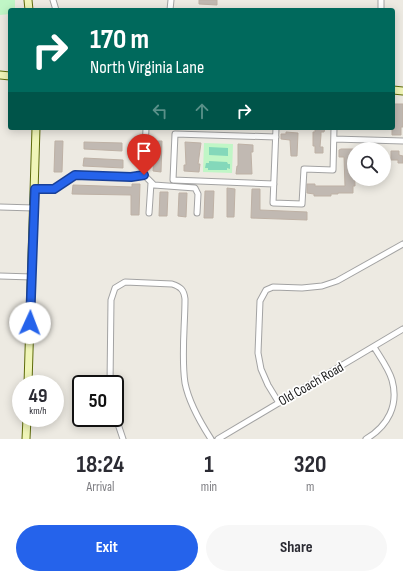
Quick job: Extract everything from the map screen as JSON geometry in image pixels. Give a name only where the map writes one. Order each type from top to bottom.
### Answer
[{"type":"main road","points":[[28,375],[36,130]]},
{"type":"main road","points":[[26,439],[27,427]]},
{"type":"street","points":[[146,130],[144,175],[154,185],[195,188],[198,194],[197,213]]},
{"type":"street","points":[[276,130],[273,202],[302,204],[304,169],[333,170],[334,130]]},
{"type":"street","points":[[274,184],[173,180],[175,134],[276,137]]},
{"type":"street","points":[[334,139],[403,141]]},
{"type":"street","points":[[35,189],[54,189],[75,175],[131,177],[144,175]]},
{"type":"street","points":[[149,213],[151,183]]},
{"type":"street","points":[[0,207],[34,208]]},
{"type":"street","points":[[279,403],[268,385],[261,369],[258,353],[260,301],[266,290],[273,287],[302,288],[327,285],[403,244]]},
{"type":"street","points":[[0,276],[32,277]]},
{"type":"street","points":[[110,375],[113,292],[119,284],[125,282],[172,284],[182,289],[184,294],[185,384],[192,406],[211,439]]},
{"type":"street","name":"Old Coach Road","points":[[218,439],[403,329]]},
{"type":"street","points":[[366,439],[383,427],[392,413],[395,396],[392,380],[374,347]]},
{"type":"street","points":[[119,427],[123,439]]},
{"type":"green space","points":[[0,0],[15,0],[15,8],[8,8],[8,14],[0,15]]},
{"type":"green space","points":[[204,143],[233,144],[232,173],[203,172]]},
{"type":"green space","points":[[209,147],[228,148],[228,156],[209,155]]},
{"type":"green space","points":[[209,161],[227,162],[230,164],[230,169],[208,170],[208,168],[205,168],[206,163],[209,163]]},
{"type":"building","points":[[199,0],[217,0],[217,5],[199,4]]},
{"type":"building","points":[[395,104],[403,104],[403,127],[401,127],[401,135],[392,135],[392,130],[395,130]]},
{"type":"building","points":[[315,130],[324,130],[324,132],[321,132],[320,147],[323,147],[323,153],[315,153],[315,146],[313,146],[313,132],[315,132]]},
{"type":"building","points":[[286,132],[298,133],[297,156],[291,156],[290,140],[281,139],[281,134],[286,134]]},
{"type":"building","points":[[55,141],[63,141],[62,172],[54,172]]},
{"type":"building","points":[[155,141],[162,141],[161,172],[153,171]]},
{"type":"building","points":[[84,142],[122,143],[122,151],[84,149]]},
{"type":"building","points":[[185,142],[201,143],[198,164],[200,164],[199,172],[184,171],[184,165],[186,165]]},
{"type":"building","points":[[238,144],[253,145],[253,152],[251,152],[252,174],[236,174],[238,166]]},
{"type":"building","points":[[347,149],[347,186],[353,186],[353,193],[338,193],[331,194],[331,196],[314,196],[314,194],[307,193],[307,184],[315,184],[315,186],[345,186],[344,157],[339,157],[339,150]]},
{"type":"building","points":[[391,151],[399,151],[399,155],[403,156],[403,163],[398,163],[398,160],[391,160]]},
{"type":"building","points":[[84,158],[123,160],[123,168],[83,166]]},
{"type":"building","points":[[132,184],[140,184],[139,215],[131,215],[131,195],[72,194],[73,185],[132,187]]},
{"type":"building","points":[[227,188],[235,189],[234,217],[227,217]]},
{"type":"building","points":[[252,189],[260,189],[260,210],[307,212],[307,220],[251,218]]},
{"type":"building","points":[[205,191],[214,191],[213,218],[204,218]]},
{"type":"building","points":[[160,192],[168,192],[167,216],[159,216]]},
{"type":"building","points":[[179,193],[187,193],[186,217],[178,216]]},
{"type":"route","points":[[30,323],[35,189],[54,189],[75,175],[131,177],[144,175]]}]
